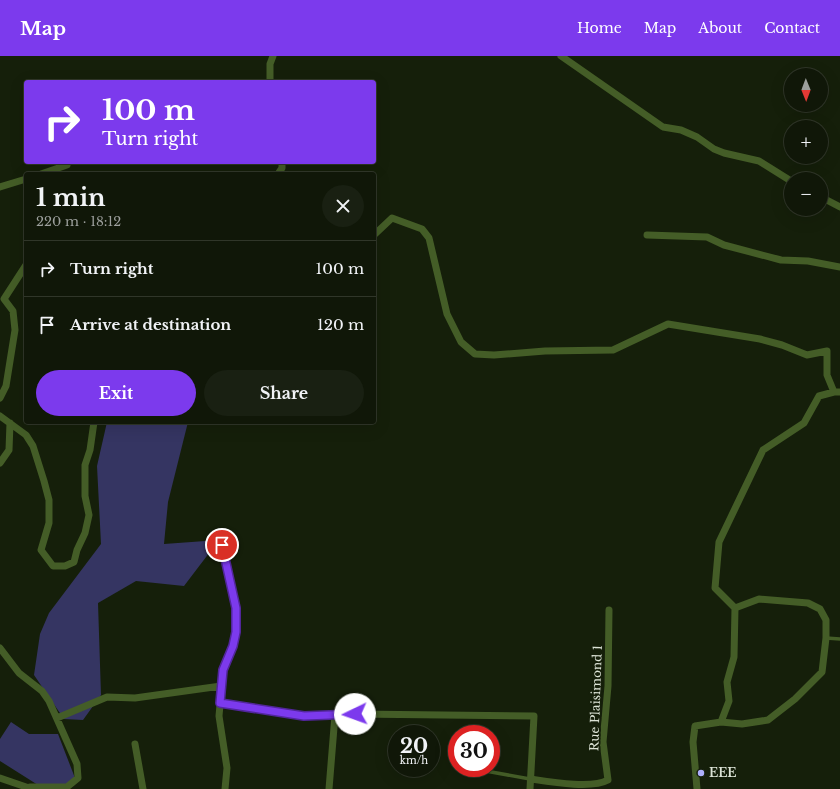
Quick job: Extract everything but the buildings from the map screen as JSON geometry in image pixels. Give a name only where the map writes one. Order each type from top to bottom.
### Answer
[{"type":"street","points":[[270,80],[270,64],[273,56]]},
{"type":"street","points":[[561,56],[663,127],[681,130],[697,136],[714,149],[724,153],[759,161],[784,177]]},
{"type":"street","points":[[46,172],[68,164]]},
{"type":"street","points":[[0,187],[24,180]]},
{"type":"street","points":[[828,201],[840,207]]},
{"type":"street","points":[[376,233],[392,218],[422,229],[429,238],[433,250],[447,314],[461,342],[475,354],[494,355],[545,351],[613,350],[668,324],[760,339],[782,345],[807,355],[827,351],[827,375],[837,392],[819,396],[804,423],[763,450],[719,542],[715,588],[735,608],[734,657],[727,682],[729,701],[721,722]]},
{"type":"street","points":[[648,235],[707,238],[724,245],[781,260],[808,261],[840,267]]},
{"type":"street","points":[[0,398],[6,386],[15,330],[13,311],[2,299],[24,268]]},
{"type":"street","points":[[0,416],[26,435],[33,446],[49,500],[49,523],[41,550],[53,566],[65,566],[74,562],[77,550],[85,533],[89,515],[85,496],[85,465],[90,450],[94,424]]},
{"type":"street","points":[[0,463],[9,450],[10,423]]},
{"type":"street","points":[[222,545],[236,608],[233,646],[223,670],[219,716],[227,768],[225,789]]},
{"type":"street","points":[[697,789],[693,742],[695,726],[721,722],[742,724],[768,720],[795,699],[822,672],[826,638],[826,620],[820,609],[808,603],[759,599],[735,608]]},
{"type":"street","name":"Rue Plaisimond 1","points":[[531,779],[589,784],[601,784],[608,780],[603,742],[608,686],[609,610]]},
{"type":"street","points":[[0,648],[19,673],[42,691],[57,718],[77,764],[78,778],[67,787],[31,788],[0,778]]},
{"type":"street","points":[[57,718],[107,697],[135,698],[221,686]]},
{"type":"street","points":[[220,703],[304,716],[534,716],[530,789]]},
{"type":"street","points":[[329,789],[335,715]]},
{"type":"street","points":[[135,744],[142,789]]},
{"type":"lane","points":[[826,638],[840,639]]},
{"type":"lane","points":[[500,774],[531,779]]},
{"type":"shaded area","points":[[107,424],[188,424],[168,502],[164,544],[219,540],[184,586],[136,581],[98,603],[101,695],[83,720],[64,719],[34,675],[40,634],[49,613],[101,544],[97,466]]},
{"type":"shaded area","points":[[11,722],[29,734],[58,734],[75,778],[67,784],[38,785],[0,761],[0,739]]},
{"type":"place","name":"EEE","points":[[701,773]]},
{"type":"route","points":[[222,545],[236,608],[236,632],[233,646],[223,670],[220,703],[304,716],[355,714]]}]
